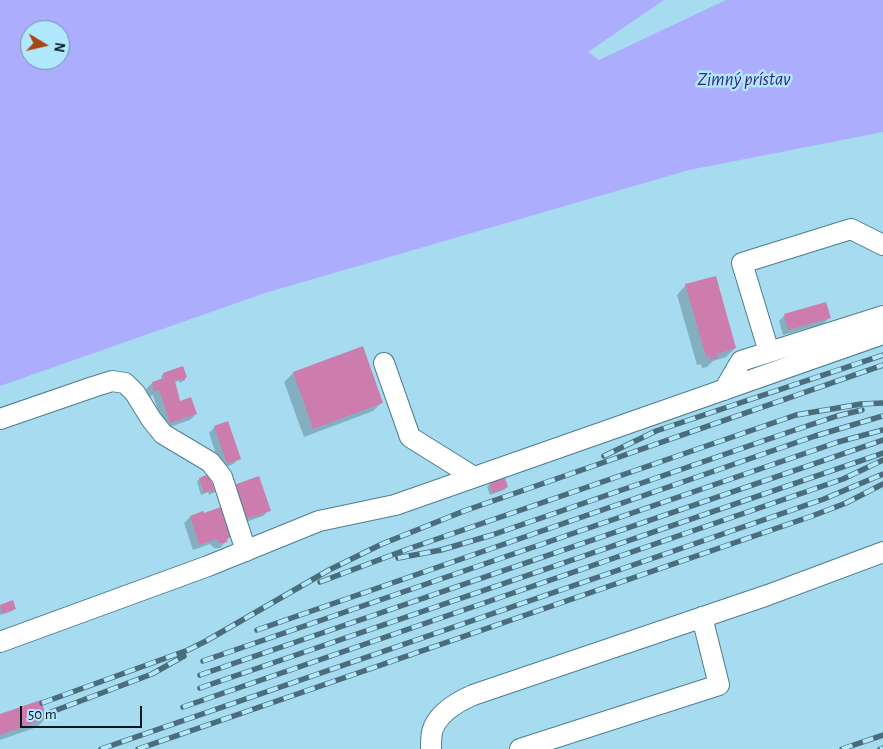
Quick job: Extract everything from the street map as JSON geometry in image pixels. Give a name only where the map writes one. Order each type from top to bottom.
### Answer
[{"type":"lane","points":[[769,352],[742,263],[851,228],[883,245]]},
{"type":"lane","points":[[724,390],[740,361],[883,316]]},
{"type":"lane","points":[[0,642],[208,566],[319,521],[395,505],[883,334]]},
{"type":"lane","points":[[384,363],[410,437],[474,477]]},
{"type":"lane","points":[[0,419],[93,387],[112,382],[125,383],[135,393],[151,420],[163,434],[210,462],[222,477],[246,551]]},
{"type":"lane","points":[[431,749],[432,732],[440,717],[456,703],[473,695],[768,595],[883,552]]},
{"type":"lane","points":[[520,749],[719,685],[702,617]]},
{"type":"water","name":"Zimný prístav","points":[[0,0],[664,0],[588,52],[599,60],[726,0],[883,0],[883,132],[689,170],[265,293],[0,386]]},
{"type":"building","points":[[716,276],[736,348],[717,354],[718,358],[711,360],[710,356],[706,357],[685,284]]},
{"type":"building","points":[[826,302],[831,318],[788,330],[784,314]]},
{"type":"building","points":[[363,346],[383,403],[313,429],[293,372]]},
{"type":"building","points":[[183,366],[187,377],[183,381],[182,379],[175,381],[180,401],[191,397],[197,414],[170,423],[159,390],[154,392],[152,382],[164,378],[163,373]]},
{"type":"building","points":[[228,421],[241,459],[227,464],[214,426]]},
{"type":"building","points":[[209,474],[215,492],[212,493],[211,490],[204,493],[199,478]]},
{"type":"building","points":[[259,476],[271,511],[246,519],[234,485]]},
{"type":"building","points":[[505,478],[508,487],[493,493],[489,483]]},
{"type":"building","points":[[221,507],[232,537],[228,538],[227,542],[224,543],[220,543],[217,539],[199,545],[190,516]]},
{"type":"building","points":[[13,600],[16,609],[2,614],[0,605]]},
{"type":"building","points":[[41,700],[47,718],[0,735],[0,714]]},
{"type":"railway","points":[[604,456],[656,431],[883,355]]},
{"type":"railway","points":[[42,703],[188,650],[329,570],[382,544],[464,511],[883,365]]},
{"type":"railway","points":[[320,582],[408,549],[796,415],[861,404],[883,403]]},
{"type":"railway","points":[[398,558],[441,550],[492,535],[789,432],[862,410]]},
{"type":"railway","points":[[257,630],[815,436],[883,416]]},
{"type":"railway","points":[[203,661],[838,442],[883,430]]},
{"type":"railway","points":[[200,675],[883,440]]},
{"type":"railway","points":[[200,688],[883,453]]},
{"type":"railway","points":[[183,707],[843,479],[883,460]]},
{"type":"railway","points":[[101,749],[824,499],[883,474]]},
{"type":"railway","points":[[138,749],[812,516],[846,503],[883,484]]},
{"type":"railway","points":[[46,714],[152,674],[184,656]]},
{"type":"railway","points":[[842,749],[883,735]]}]
